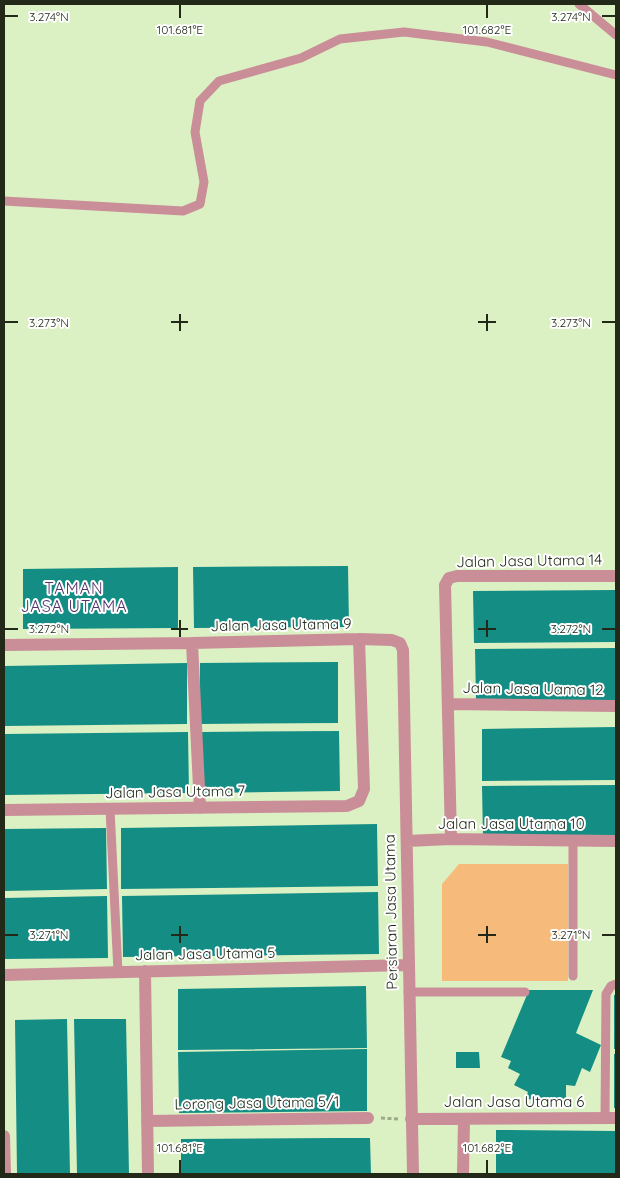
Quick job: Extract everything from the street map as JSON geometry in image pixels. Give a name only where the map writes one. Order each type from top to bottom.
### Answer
[{"type":"street","name":"Jalan Jasa Utama 14","points":[[449,704],[445,585],[449,578],[457,576],[616,576]]},
{"type":"street","name":"Jalan Jasa Utama 9","points":[[4,645],[359,639],[392,640],[400,643],[403,650]]},
{"type":"street","name":"Jalan Jasa Utama 7","points":[[4,810],[347,806],[359,801],[364,789],[359,639]]},
{"type":"street","points":[[192,643],[200,808]]},
{"type":"street","name":"Persiaran Jasa Utama","points":[[403,650],[412,1174]]},
{"type":"street","name":"Jalan Jasa Uama 12","points":[[449,704],[616,706]]},
{"type":"street","points":[[449,704],[451,840]]},
{"type":"street","name":"Jalan Jasa Utama 10","points":[[407,841],[616,841]]},
{"type":"street","name":"Jalan Jasa Utama 5","points":[[4,975],[408,965]]},
{"type":"street","points":[[145,971],[148,1174]]},
{"type":"street","name":"Lorong Jasa Utama 5/1","points":[[147,1121],[368,1118]]},
{"type":"street","name":"Jalan Jasa Utama 6","points":[[411,1119],[611,1118]]},
{"type":"street","points":[[463,1174],[464,1119]]},
{"type":"street","points":[[4,1136],[5,1174]]},
{"type":"lane","points":[[579,4],[616,36]]},
{"type":"lane","points":[[4,201],[183,211],[200,204],[204,182],[195,132],[200,101],[219,81],[301,58],[340,39],[404,32],[487,42],[616,75]]},
{"type":"lane","points":[[110,810],[118,972]]},
{"type":"lane","points":[[573,840],[573,976]]},
{"type":"lane","points":[[611,1118],[606,994],[611,986],[616,984]]},
{"type":"lane","points":[[408,992],[525,992]]},
{"type":"path","points":[[368,1118],[411,1119]]},
{"type":"shaded area","points":[[459,864],[568,864],[568,981],[442,981],[442,884]]},
{"type":"building","points":[[348,566],[349,627],[194,628],[193,567]]},
{"type":"building","points":[[178,567],[178,628],[23,629],[23,569]]},
{"type":"building","points":[[616,590],[616,642],[474,643],[473,591]]},
{"type":"building","points":[[616,648],[616,700],[476,701],[475,649]]},
{"type":"building","points":[[338,662],[338,723],[200,724],[200,663]]},
{"type":"building","points":[[187,663],[187,724],[4,726],[4,666]]},
{"type":"building","points":[[616,727],[616,780],[482,781],[482,729]]},
{"type":"building","points":[[339,731],[340,791],[201,793],[201,732]]},
{"type":"building","points":[[188,732],[189,793],[4,795],[4,734]]},
{"type":"building","points":[[616,785],[616,837],[483,838],[482,786]]},
{"type":"building","points":[[377,824],[378,886],[121,889],[121,828]]},
{"type":"building","points":[[106,828],[107,889],[4,891],[4,829]]},
{"type":"building","points":[[378,892],[379,954],[123,957],[122,896]]},
{"type":"building","points":[[107,896],[108,958],[4,959],[4,898]]},
{"type":"building","points":[[366,986],[367,1048],[178,1050],[178,989]]},
{"type":"building","points":[[529,990],[593,990],[576,1033],[601,1045],[590,1072],[582,1068],[575,1086],[566,1085],[566,1101],[525,1099],[528,1092],[514,1085],[520,1074],[508,1068],[511,1061],[501,1057]]},
{"type":"building","points":[[614,995],[616,995],[616,1049],[614,1049]]},
{"type":"building","points":[[67,1019],[70,1174],[17,1174],[15,1020]]},
{"type":"building","points":[[74,1019],[126,1019],[129,1174],[77,1174]]},
{"type":"building","points":[[367,1049],[367,1111],[179,1113],[178,1052]]},
{"type":"building","points":[[456,1052],[479,1052],[480,1068],[456,1068]]},
{"type":"building","points":[[614,1054],[616,1054],[616,1108],[614,1108]]},
{"type":"building","points":[[496,1130],[616,1131],[616,1174],[496,1174]]},
{"type":"building","points":[[370,1138],[371,1174],[181,1174],[181,1139]]},
{"type":"district","name":"TAMAN JASA UTAMA","points":[[74,597]]}]
